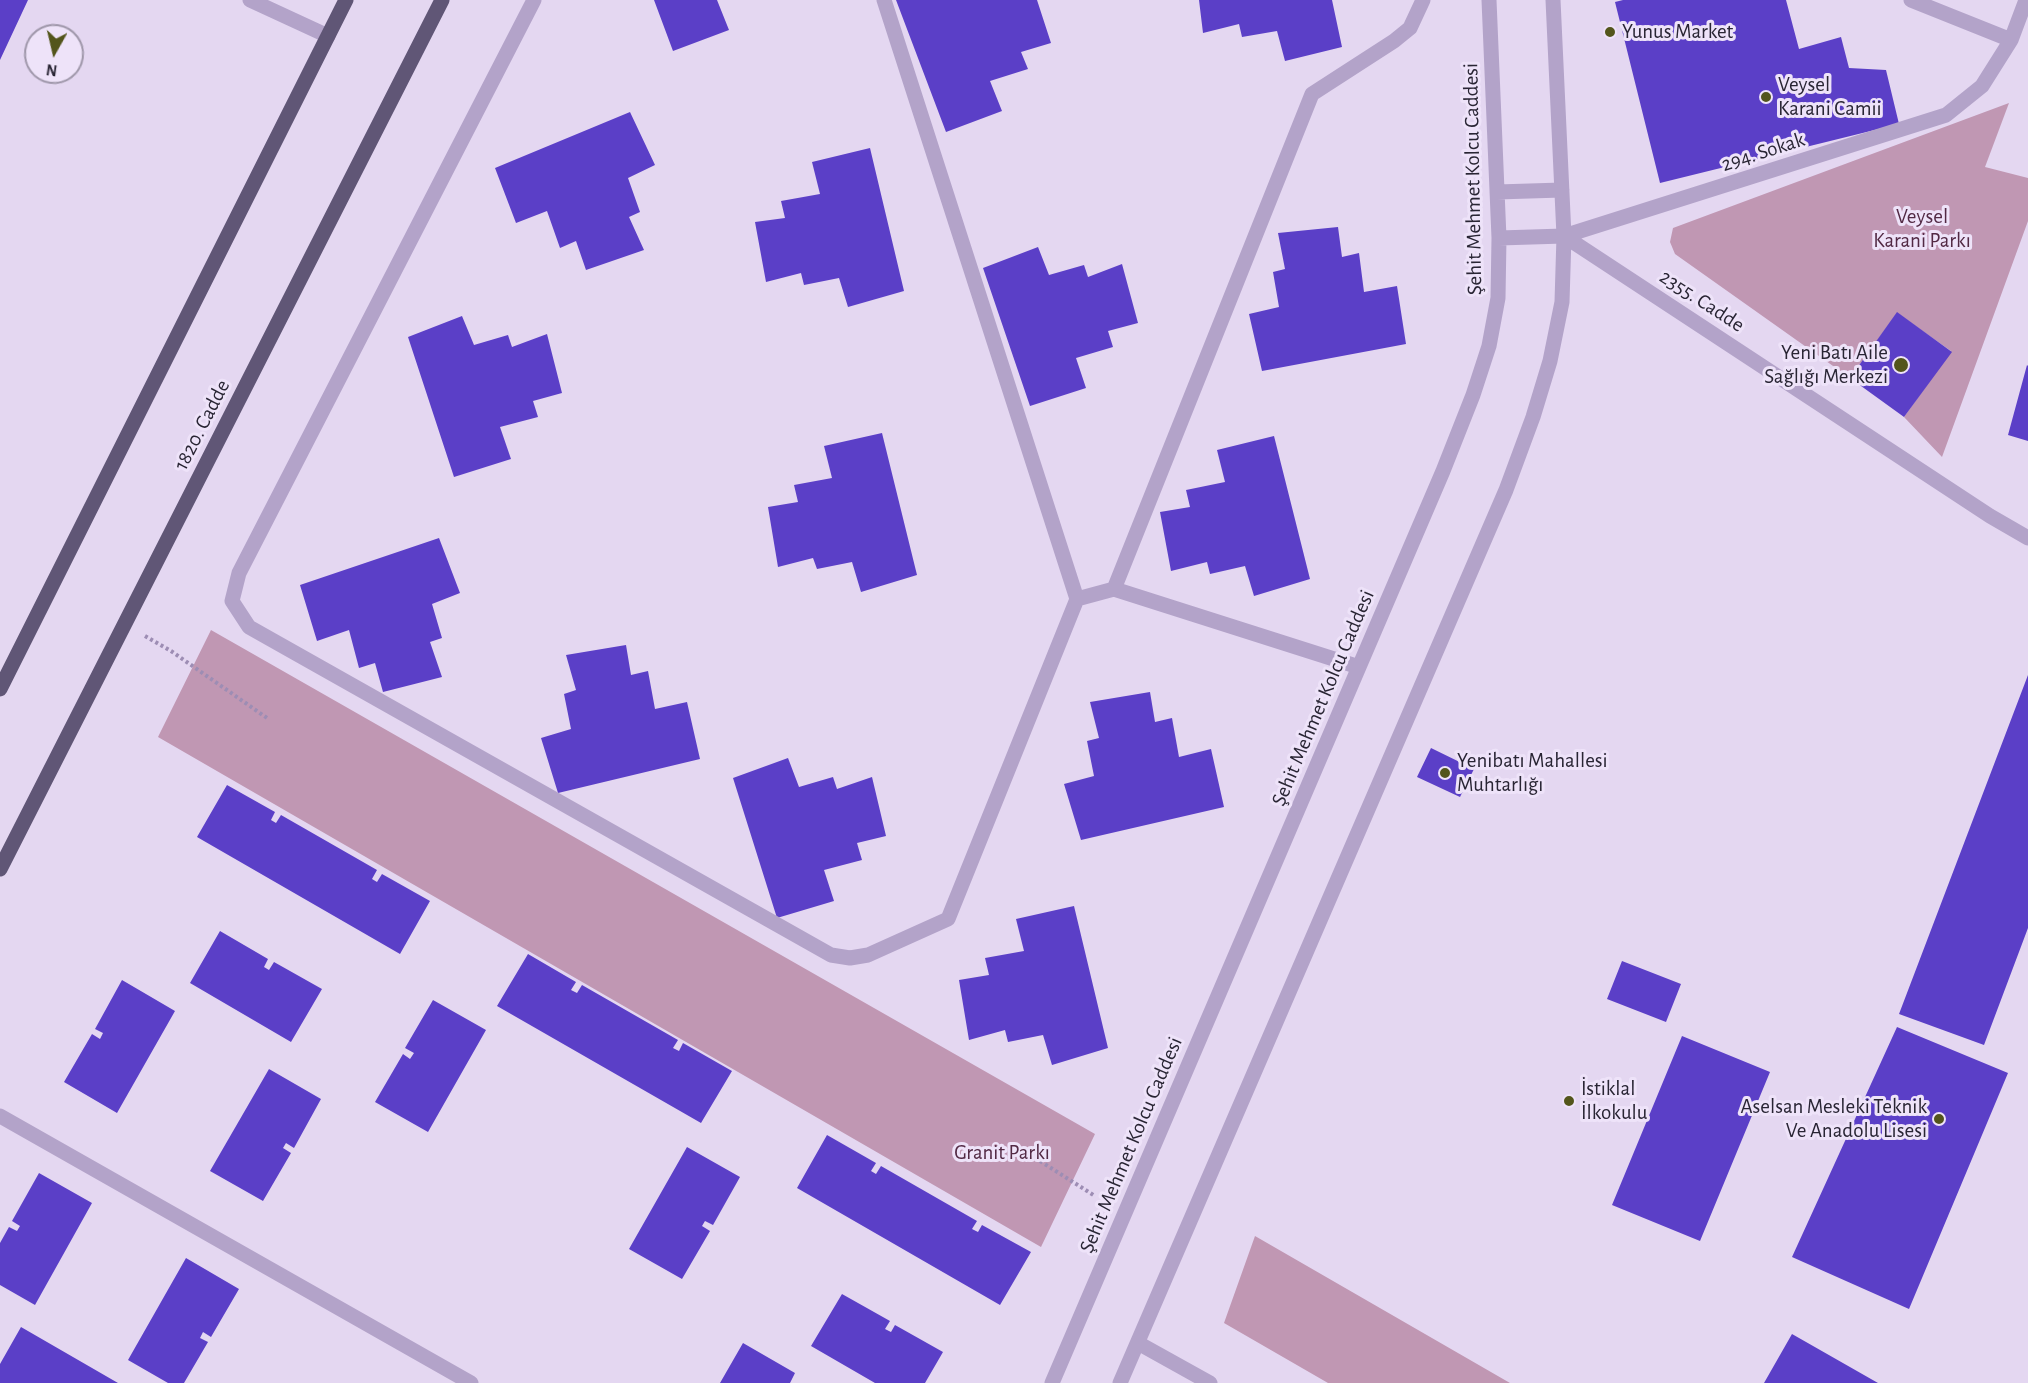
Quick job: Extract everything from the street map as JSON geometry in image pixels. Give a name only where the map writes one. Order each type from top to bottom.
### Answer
[{"type":"main road","points":[[0,689],[346,0]]},
{"type":"main road","name":"1820. Cadde","points":[[0,869],[442,0]]},
{"type":"street","points":[[250,0],[328,36]]},
{"type":"street","points":[[534,0],[239,573],[232,602],[249,627],[831,955],[850,958],[868,955],[948,919],[1077,599],[884,0]]},
{"type":"street","points":[[1113,589],[1312,94],[1394,41],[1410,28],[1423,0]]},
{"type":"street","name":"Şehit Mehmet Kolcu Caddesi","points":[[1052,1383],[1443,471],[1486,356],[1497,298],[1499,238],[1489,0]]},
{"type":"street","points":[[1120,1383],[1506,490],[1533,417],[1550,361],[1562,302],[1564,236],[1553,0]]},
{"type":"street","points":[[1911,0],[2011,40]]},
{"type":"street","name":"294. Sokak","points":[[1499,238],[1564,236],[1946,116],[1982,86],[2011,40],[2026,0]]},
{"type":"street","points":[[1497,192],[1562,190]]},
{"type":"street","name":"2355. Cadde","points":[[1564,236],[1990,516],[2028,538]]},
{"type":"street","points":[[1077,599],[1113,589],[1359,667]]},
{"type":"street","points":[[0,1116],[471,1383]]},
{"type":"street","points":[[1138,1343],[1206,1382]]},
{"type":"path","points":[[171,651],[267,718]]},
{"type":"path","points":[[1041,1161],[1095,1196]]},
{"type":"green space","name":"Veysel Karani Parkı","points":[[2009,103],[1985,167],[2028,178],[2028,221],[1942,457],[1904,417],[1951,351],[1897,313],[1850,378],[1675,254],[1670,242],[1673,228]]},
{"type":"green space","name":"Granit Parkı","points":[[211,630],[1095,1134],[1041,1247],[158,737]]},
{"type":"green space","points":[[1255,1236],[1510,1383],[1328,1383],[1224,1323]]},
{"type":"building","points":[[0,0],[28,0],[0,60]]},
{"type":"building","points":[[654,0],[717,0],[729,30],[673,51]]},
{"type":"building","points":[[896,0],[1037,0],[1051,43],[1021,52],[1028,69],[990,81],[1002,111],[946,132]]},
{"type":"building","points":[[1199,0],[1332,0],[1342,47],[1285,61],[1277,31],[1242,37],[1239,24],[1203,33]]},
{"type":"building","name":"Veysel Karani Camii","points":[[1623,0],[1786,0],[1799,49],[1841,37],[1849,68],[1886,70],[1899,124],[1660,183],[1615,2]]},
{"type":"building","points":[[630,112],[655,165],[628,178],[640,212],[629,217],[644,250],[586,270],[576,241],[560,248],[547,211],[516,223],[495,168]]},
{"type":"building","points":[[870,148],[904,291],[848,307],[839,278],[804,285],[801,273],[766,282],[755,222],[785,218],[781,201],[820,194],[812,162]]},
{"type":"building","points":[[1338,227],[1342,257],[1359,253],[1364,292],[1397,286],[1406,344],[1262,371],[1249,314],[1279,307],[1273,272],[1285,269],[1278,233]]},
{"type":"building","points":[[1038,247],[1049,275],[1084,265],[1088,277],[1122,264],[1138,323],[1108,331],[1113,347],[1076,358],[1086,388],[1030,406],[983,268]]},
{"type":"building","name":"Yeni Batı Aile Sağlığı Merkezi","points":[[1897,312],[1952,352],[1904,417],[1850,378]]},
{"type":"building","points":[[462,316],[474,345],[508,335],[512,347],[547,334],[562,393],[533,401],[538,417],[500,427],[511,459],[454,477],[408,337]]},
{"type":"building","points":[[2028,366],[2028,441],[2008,435]]},
{"type":"building","points":[[882,433],[917,575],[861,592],[852,562],[817,569],[813,558],[778,567],[768,507],[798,502],[794,485],[832,478],[824,446]]},
{"type":"building","points":[[1274,436],[1310,579],[1254,596],[1245,566],[1210,574],[1207,562],[1171,571],[1160,512],[1190,507],[1186,490],[1225,482],[1217,450]]},
{"type":"building","points":[[439,538],[460,593],[432,604],[442,638],[430,642],[442,677],[383,692],[375,663],[359,668],[349,630],[317,641],[300,585]]},
{"type":"building","points":[[626,645],[631,675],[648,671],[655,709],[687,702],[700,759],[558,793],[541,738],[571,729],[564,694],[576,690],[566,655]]},
{"type":"building","points":[[2028,675],[2028,928],[1984,1045],[1899,1014]]},
{"type":"building","points":[[1150,692],[1155,722],[1172,718],[1179,757],[1211,749],[1224,807],[1081,840],[1064,784],[1094,776],[1087,741],[1099,738],[1090,702]]},
{"type":"building","name":"Yenibatı Mahallesi Muhtarlığı","points":[[1431,748],[1474,769],[1460,797],[1417,777]]},
{"type":"building","points":[[788,758],[799,787],[833,777],[837,789],[872,777],[886,836],[857,843],[862,860],[824,870],[834,901],[777,918],[733,778]]},
{"type":"building","points":[[227,785],[275,812],[271,820],[276,823],[281,815],[377,870],[372,879],[377,882],[382,874],[430,901],[400,954],[197,837]]},
{"type":"building","points":[[1074,906],[1108,1048],[1052,1065],[1043,1035],[1008,1042],[1005,1030],[969,1040],[959,980],[989,975],[985,958],[1024,951],[1016,919]]},
{"type":"building","points":[[220,931],[268,959],[264,967],[269,970],[274,962],[322,989],[291,1042],[190,983]]},
{"type":"building","points":[[528,954],[576,982],[571,990],[577,993],[582,985],[678,1040],[673,1048],[679,1051],[683,1043],[732,1071],[701,1123],[497,1006]]},
{"type":"building","points":[[1622,961],[1681,984],[1666,1022],[1607,999]]},
{"type":"building","points":[[122,980],[175,1011],[117,1113],[64,1082],[92,1034],[100,1039],[103,1033],[95,1029]]},
{"type":"building","points":[[433,1000],[486,1030],[428,1132],[375,1102],[403,1054],[410,1059],[414,1053],[405,1048]]},
{"type":"building","points":[[1897,1027],[2008,1073],[1909,1309],[1792,1257]]},
{"type":"building","points":[[1682,1036],[1770,1072],[1700,1241],[1612,1205]]},
{"type":"building","points":[[269,1069],[321,1099],[294,1148],[286,1143],[283,1148],[291,1153],[263,1201],[210,1171]]},
{"type":"building","points":[[827,1135],[876,1163],[871,1171],[876,1174],[881,1166],[977,1221],[972,1229],[978,1232],[982,1225],[1031,1252],[1000,1305],[797,1188]]},
{"type":"building","points":[[687,1147],[740,1177],[713,1225],[705,1221],[702,1226],[710,1231],[682,1279],[629,1249]]},
{"type":"building","points":[[39,1173],[92,1203],[35,1305],[0,1285],[0,1243],[9,1227],[17,1231],[20,1226],[12,1221]]},
{"type":"building","points":[[186,1258],[239,1289],[211,1337],[203,1332],[200,1338],[208,1342],[184,1383],[168,1383],[128,1360]]},
{"type":"building","points":[[842,1294],[890,1321],[885,1329],[891,1332],[895,1325],[943,1352],[925,1383],[875,1383],[811,1346]]},
{"type":"building","points":[[21,1327],[118,1383],[0,1383],[0,1364]]},
{"type":"building","points":[[1792,1334],[1878,1383],[1764,1383]]},
{"type":"building","points":[[743,1343],[795,1373],[790,1383],[720,1383]]},
{"type":"place","name":"Yunus Market","points":[[1610,32]]},
{"type":"place","name":"Veysel Karani Camii","points":[[1766,97]]},
{"type":"place","name":"Yeni Batı Aile Sağlığı Merkezi","points":[[1901,365]]},
{"type":"place","name":"Yenibatı Mahallesi Muhtarlığı","points":[[1445,773]]},
{"type":"place","name":"İstiklal İlkokulu","points":[[1569,1101]]},
{"type":"place","name":"Aselsan Mesleki Teknik Ve Anadolu Lisesi","points":[[1939,1119]]}]
